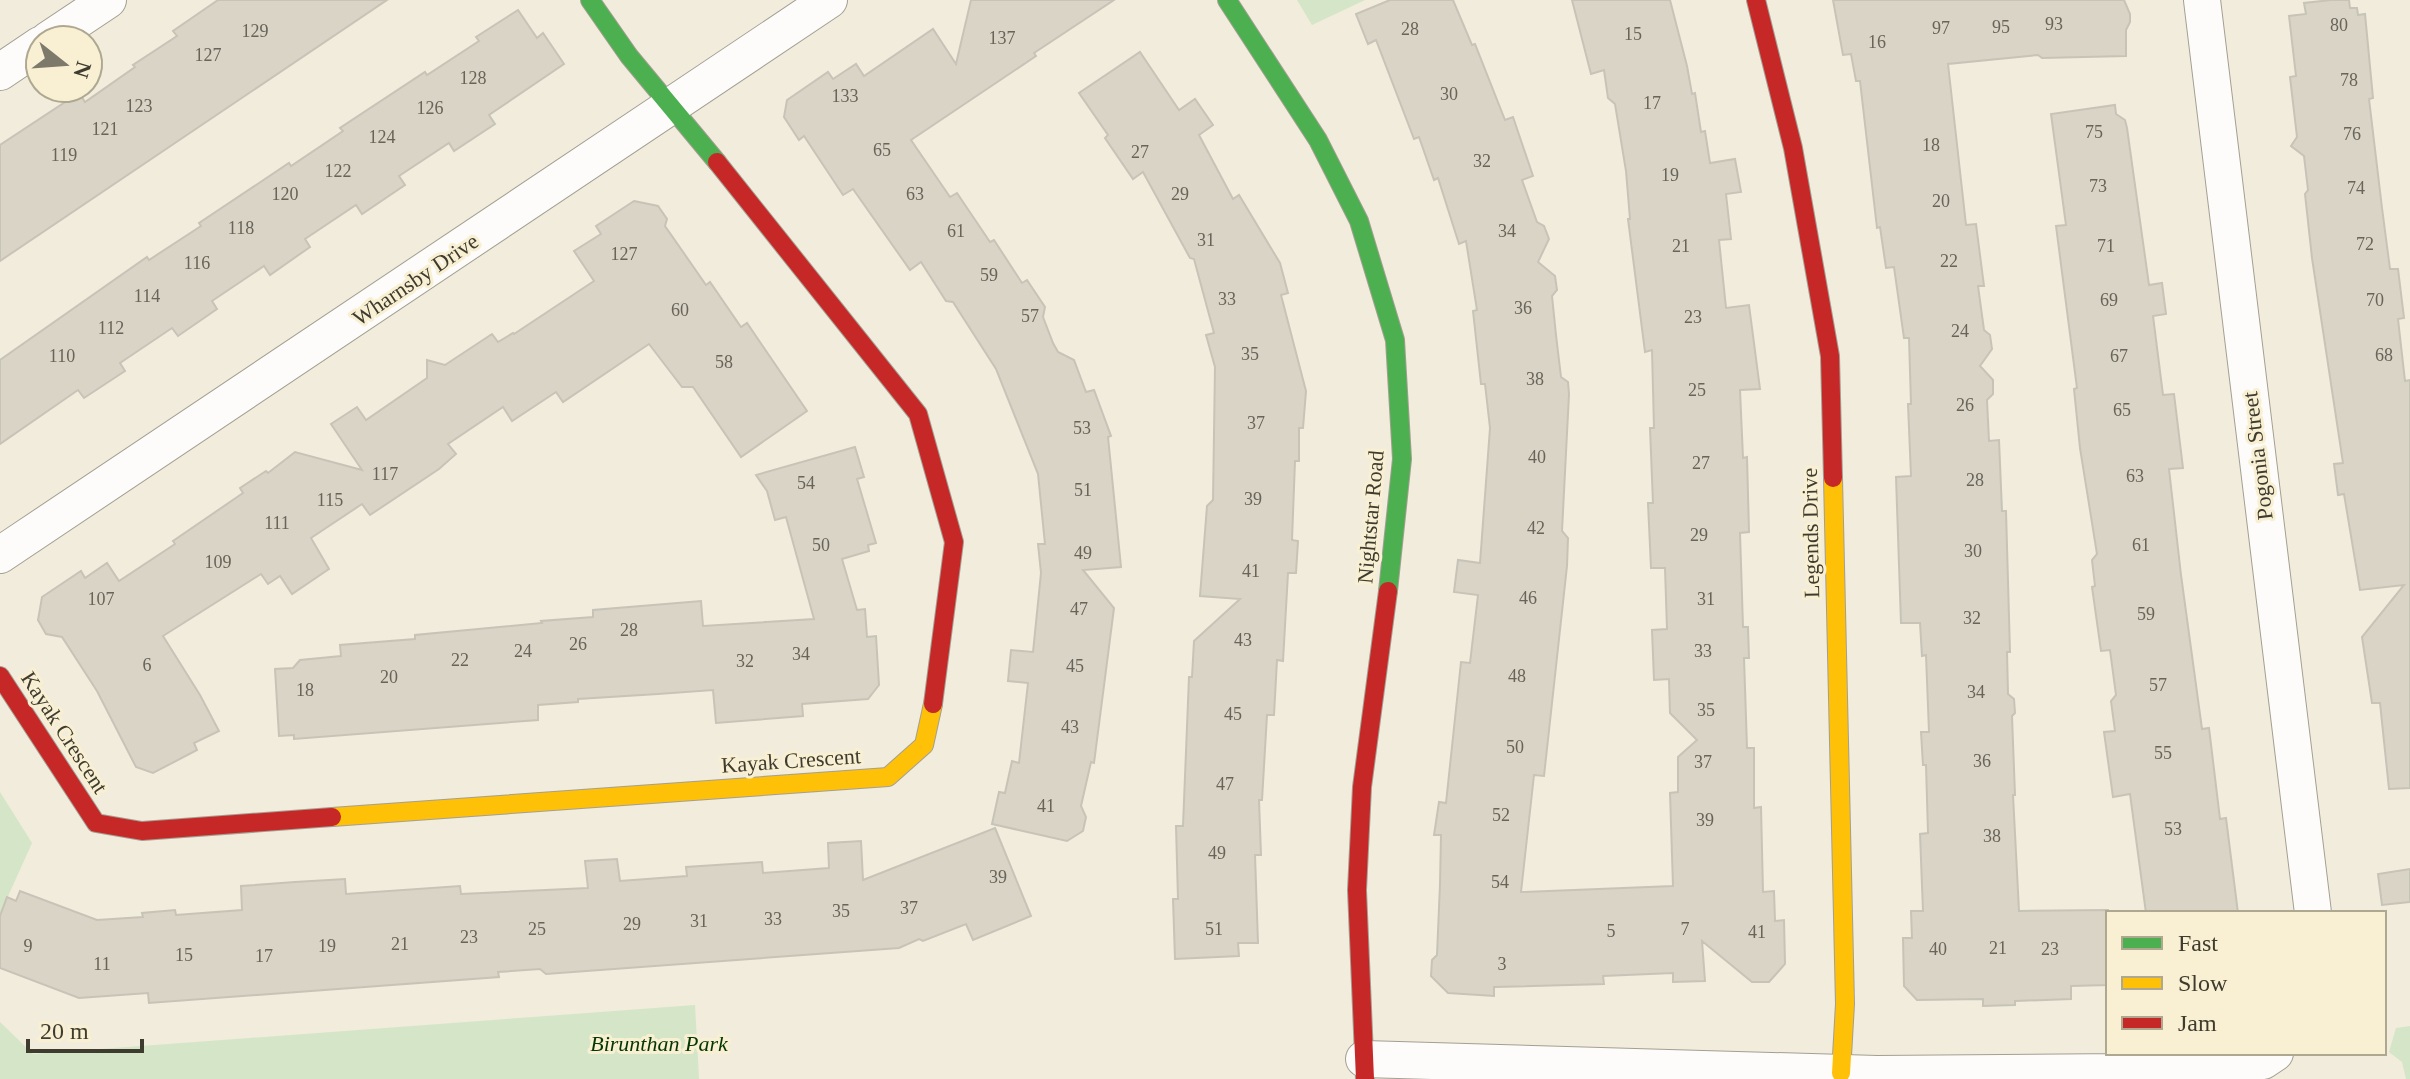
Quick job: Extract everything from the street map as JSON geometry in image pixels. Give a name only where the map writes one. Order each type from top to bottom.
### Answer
[{"type":"street","points":[[72,24],[108,0]]},
{"type":"street","name":"Kayak Crescent","points":[[0,676],[96,823],[142,831],[888,777],[924,745],[933,703],[954,542],[918,414],[629,56],[590,0]]},
{"type":"street","name":"Wharnsby Drive","points":[[0,555],[829,0]]},
{"type":"street","name":"Nightstar Road","points":[[1227,0],[1318,140],[1359,221],[1395,340],[1402,459],[1362,787],[1357,890],[1364,1069]]},
{"type":"street","name":"Legends Drive","points":[[1756,0],[1793,148],[1830,356],[1845,1004],[1841,1073]]},
{"type":"street","name":"Pogonia Street","points":[[2202,0],[2313,911]]},
{"type":"street","points":[[0,72],[24,56]]},
{"type":"street","points":[[1364,1069],[1432,1059],[1841,1073],[2125,1072],[2263,1061],[2272,1055]]},
{"type":"green space","points":[[1297,0],[1365,0],[1312,25]]},
{"type":"green space","points":[[0,792],[32,843],[0,914]]},
{"type":"green space","name":"Birunthan Park","points":[[695,1005],[699,1079],[0,1079],[0,1022],[33,1054]]},
{"type":"green space","points":[[2410,1026],[2410,1079],[2406,1079],[2402,1062],[2389,1052],[2396,1028]]},
{"type":"building","points":[[218,0],[387,0],[0,261],[0,145],[62,104],[104,104],[104,89],[177,36],[173,31]]},
{"type":"building","points":[[971,0],[1114,0],[911,140],[950,197],[957,193],[990,242],[994,240],[1022,283],[1027,280],[1045,307],[1043,317],[1053,343],[1058,352],[1074,360],[1086,392],[1094,390],[1111,436],[1108,437],[1121,567],[1083,570],[1114,608],[1094,763],[1091,762],[1081,806],[1086,817],[1083,831],[1067,841],[992,824],[999,792],[1005,793],[1012,761],[1019,763],[1028,683],[1008,681],[1011,650],[1033,652],[1041,573],[1038,544],[1045,544],[1038,474],[996,369],[953,302],[946,301],[921,262],[910,270],[853,189],[843,195],[804,136],[799,140],[784,117],[787,100],[828,72],[833,79],[856,64],[864,76],[933,29],[956,64]]},
{"type":"building","points":[[1390,0],[1453,0],[1472,45],[1475,44],[1505,120],[1513,117],[1533,176],[1522,180],[1537,222],[1544,226],[1549,239],[1538,262],[1555,276],[1557,290],[1552,296],[1556,335],[1561,377],[1568,382],[1569,394],[1562,531],[1568,538],[1567,566],[1544,776],[1534,775],[1521,892],[1673,886],[1670,793],[1678,792],[1678,757],[1697,740],[1670,713],[1669,679],[1654,680],[1652,630],[1667,629],[1665,568],[1651,568],[1648,503],[1653,503],[1650,428],[1654,428],[1652,350],[1645,352],[1628,219],[1626,171],[1615,104],[1608,98],[1604,70],[1591,74],[1572,0],[1670,0],[1692,94],[1695,93],[1701,132],[1705,131],[1710,163],[1735,159],[1741,192],[1726,194],[1731,239],[1719,240],[1726,308],[1749,305],[1760,389],[1740,390],[1743,458],[1747,457],[1749,532],[1740,533],[1743,627],[1748,627],[1749,658],[1744,658],[1747,748],[1754,748],[1754,808],[1761,807],[1763,892],[1774,891],[1775,921],[1784,920],[1785,964],[1769,982],[1752,982],[1702,941],[1705,981],[1673,982],[1673,973],[1603,976],[1604,984],[1494,987],[1494,996],[1448,993],[1431,976],[1432,960],[1437,955],[1440,884],[1441,835],[1434,835],[1439,802],[1446,803],[1461,662],[1470,663],[1478,595],[1454,592],[1458,560],[1480,563],[1490,428],[1485,384],[1481,384],[1473,311],[1477,310],[1466,241],[1459,244],[1438,178],[1434,180],[1419,137],[1414,139],[1376,40],[1368,44],[1356,14]]},
{"type":"building","points":[[1833,0],[2124,0],[2130,14],[2126,30],[2126,56],[2042,58],[2038,55],[1948,64],[1966,225],[1976,224],[1984,286],[1978,286],[1984,330],[1990,335],[1992,349],[1980,366],[1993,380],[1993,394],[1987,400],[1989,441],[1999,440],[2002,511],[2006,511],[2010,652],[2007,652],[2008,694],[2014,699],[2015,713],[2012,716],[2013,795],[2019,911],[2108,910],[2106,985],[2071,986],[2071,999],[2015,1001],[2015,1005],[1983,1006],[1983,999],[1917,1000],[1904,986],[1903,938],[1912,938],[1911,911],[1923,911],[1920,834],[1928,833],[1926,765],[1923,765],[1921,732],[1929,732],[1926,655],[1922,656],[1920,623],[1901,623],[1896,477],[1911,476],[1909,338],[1904,338],[1894,267],[1886,268],[1880,227],[1877,228],[1860,81],[1856,81],[1851,54],[1843,55]]},
{"type":"building","points":[[2349,0],[2350,8],[2357,8],[2358,15],[2365,14],[2373,98],[2369,99],[2382,208],[2390,269],[2398,269],[2404,318],[2398,319],[2405,381],[2410,380],[2410,788],[2389,789],[2380,703],[2372,703],[2362,637],[2404,585],[2360,590],[2344,494],[2338,495],[2334,464],[2343,463],[2312,258],[2304,156],[2291,146],[2297,137],[2290,77],[2296,76],[2289,16],[2306,14],[2304,3]]},
{"type":"building","points":[[518,10],[537,38],[543,33],[564,64],[489,115],[495,124],[454,151],[449,143],[399,176],[405,185],[362,214],[356,205],[305,239],[310,247],[270,275],[264,266],[212,301],[217,309],[178,336],[172,328],[120,363],[125,371],[84,398],[78,390],[0,444],[0,360],[147,257],[149,260],[289,163],[291,166],[343,131],[340,128],[479,41],[476,37]]},
{"type":"building","points":[[1140,52],[1179,110],[1195,99],[1213,125],[1199,135],[1233,199],[1239,195],[1280,263],[1288,293],[1281,295],[1306,391],[1303,428],[1299,428],[1299,461],[1295,461],[1292,540],[1298,541],[1296,573],[1288,573],[1283,661],[1277,660],[1274,715],[1267,715],[1262,800],[1259,800],[1261,855],[1255,855],[1258,943],[1238,943],[1239,956],[1175,959],[1173,899],[1178,899],[1176,826],[1183,826],[1189,677],[1192,677],[1194,641],[1240,599],[1200,596],[1207,506],[1213,500],[1215,367],[1206,335],[1214,333],[1194,259],[1190,258],[1143,172],[1133,179],[1079,93]]},
{"type":"building","points":[[2115,105],[2116,114],[2125,120],[2127,128],[2149,285],[2162,283],[2166,314],[2153,316],[2163,395],[2174,394],[2183,468],[2169,469],[2181,575],[2202,729],[2209,728],[2220,819],[2226,818],[2238,911],[2146,911],[2130,794],[2113,797],[2104,732],[2115,731],[2111,701],[2116,695],[2110,650],[2101,651],[2092,587],[2095,586],[2092,560],[2097,554],[2080,448],[2074,389],[2077,388],[2056,226],[2066,225],[2051,114]]},
{"type":"building","points":[[634,201],[658,206],[667,219],[665,226],[706,285],[710,282],[741,327],[747,323],[807,411],[741,457],[693,387],[682,387],[649,344],[563,402],[556,392],[512,421],[503,407],[448,444],[456,454],[439,469],[370,515],[362,504],[311,538],[329,569],[292,594],[280,576],[268,584],[261,574],[163,636],[219,731],[194,743],[197,750],[153,773],[136,767],[97,691],[62,637],[46,634],[38,620],[42,597],[81,571],[85,578],[107,563],[119,581],[243,493],[240,488],[266,471],[268,473],[295,452],[362,470],[331,424],[357,407],[366,420],[427,378],[427,360],[445,365],[492,334],[498,342],[594,281],[574,251],[601,234],[596,226]]},
{"type":"building","points":[[855,447],[864,477],[857,479],[876,543],[868,545],[869,551],[842,559],[857,610],[865,609],[867,637],[876,636],[879,685],[868,699],[802,704],[803,716],[716,723],[713,690],[578,699],[578,702],[538,705],[538,720],[294,739],[294,735],[279,736],[275,669],[293,668],[300,660],[341,656],[340,645],[593,617],[593,610],[701,601],[703,626],[814,619],[786,517],[775,520],[767,491],[756,475]]},
{"type":"building","points":[[995,828],[1031,916],[973,940],[966,924],[899,948],[546,974],[540,969],[498,972],[499,977],[149,1003],[148,993],[79,998],[0,968],[0,916],[7,897],[16,901],[20,891],[97,920],[143,917],[142,913],[175,910],[176,915],[242,910],[241,886],[295,882],[345,879],[346,894],[460,886],[461,894],[588,888],[585,861],[617,859],[620,881],[687,876],[686,867],[762,862],[763,873],[829,868],[828,843],[861,841],[863,880]]},
{"type":"building","points":[[2410,869],[2410,902],[2382,905],[2378,874]]},
{"type":"traffic: fast","points":[[590,0],[629,56],[717,162]]},
{"type":"traffic: fast","points":[[1227,0],[1318,140],[1359,221],[1395,340],[1402,459],[1388,591]]},
{"type":"traffic: slow","points":[[1833,478],[1845,1004],[1841,1073]]},
{"type":"traffic: slow","points":[[332,817],[888,777],[924,745],[933,704]]},
{"type":"traffic: jam","points":[[1756,0],[1793,148],[1830,356],[1833,478]]},
{"type":"traffic: jam","points":[[717,162],[918,414],[954,542],[933,704]]},
{"type":"traffic: jam","points":[[1365,1079],[1357,890],[1362,787],[1388,591]]},
{"type":"traffic: jam","points":[[0,676],[96,823],[142,831],[332,817]]}]
